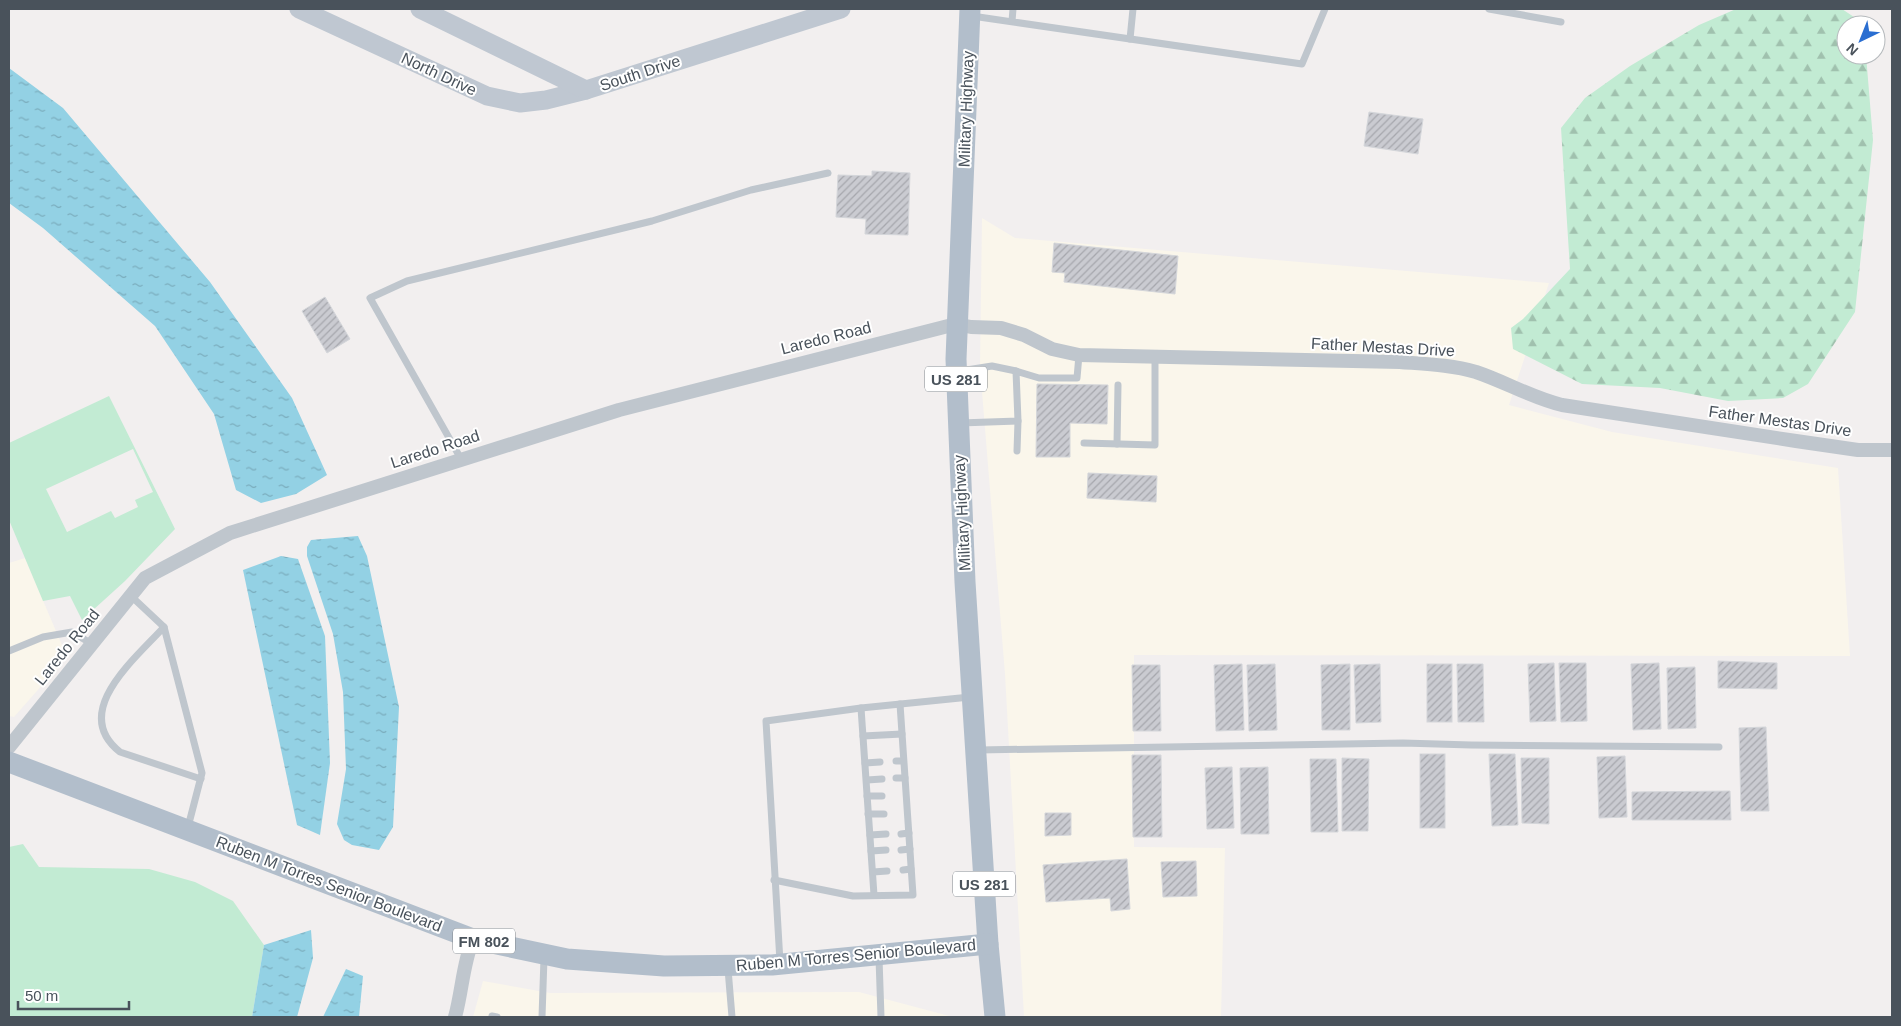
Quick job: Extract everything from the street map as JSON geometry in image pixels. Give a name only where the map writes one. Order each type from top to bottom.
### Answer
[{"type":"main road","name":"Military Highway","points":[[970,12],[956,324],[956,371],[972,696],[994,1017]]},
{"type":"main road","name":"Ruben M Torres Senior Boulevard","points":[[9,762],[473,939],[567,959],[664,966],[728,966],[780,964],[988,944]]},
{"type":"street","name":"North Drive","points":[[299,9],[487,96],[520,103],[546,100],[586,90]]},
{"type":"street","name":"South Drive","points":[[420,9],[586,90],[841,9]]},
{"type":"street","name":"Father Mestas Drive","points":[[956,324],[971,328],[1001,328],[1024,335],[1052,348],[1079,355],[1435,365],[1475,372],[1539,399],[1562,405],[1796,442],[1858,450],[1892,450]]},
{"type":"street","name":"Laredo Road","points":[[9,747],[145,578],[230,533],[619,410],[956,324]]},
{"type":"street","points":[[455,1017],[465,976],[468,950],[473,939]]},
{"type":"lane","points":[[1012,22],[1013,9]]},
{"type":"lane","points":[[1130,39],[1133,9]]},
{"type":"lane","points":[[970,12],[1012,22],[1302,64],[1325,9]]},
{"type":"lane","points":[[1489,9],[1561,22]]},
{"type":"lane","points":[[461,460],[370,298],[407,281],[652,221],[751,190],[828,173]]},
{"type":"lane","points":[[956,371],[992,366],[1039,378],[1078,378],[1079,355]]},
{"type":"lane","points":[[1084,443],[1155,445],[1155,357]]},
{"type":"lane","points":[[1016,371],[1017,451]]},
{"type":"lane","points":[[1117,444],[1118,385]]},
{"type":"lane","points":[[958,423],[1018,421]]},
{"type":"lane","points":[[131,596],[164,627],[202,773],[187,830]]},
{"type":"lane","points":[[164,627],[110,688],[102,704],[101,719],[110,744],[120,752],[201,779]]},
{"type":"lane","points":[[9,651],[43,636],[72,632],[92,644]]},
{"type":"lane","points":[[780,964],[766,721],[972,696]]},
{"type":"lane","points":[[774,880],[853,896],[913,895],[907,870],[910,849],[905,833],[902,795],[905,778],[899,761],[902,734],[900,704]]},
{"type":"lane","points":[[861,708],[874,896]]},
{"type":"lane","points":[[863,736],[902,734]]},
{"type":"lane","points":[[976,750],[1403,743],[1471,746],[1719,747]]},
{"type":"lane","points":[[865,763],[880,762]]},
{"type":"lane","points":[[896,778],[905,778]]},
{"type":"lane","points":[[867,780],[882,779]]},
{"type":"lane","points":[[867,796],[882,796]]},
{"type":"lane","points":[[868,814],[884,814]]},
{"type":"lane","points":[[870,834],[886,834]]},
{"type":"lane","points":[[901,850],[910,849]]},
{"type":"lane","points":[[871,851],[886,850]]},
{"type":"lane","points":[[872,872],[887,871]]},
{"type":"lane","points":[[542,1017],[544,954]]},
{"type":"lane","points":[[879,955],[881,1017]]},
{"type":"lane","points":[[728,966],[732,1017]]},
{"type":"shaded area","points":[[982,218],[1015,238],[1549,283],[1509,405],[1612,432],[1838,468],[1850,656],[1134,655],[1134,847],[1225,848],[1221,1017],[1024,1017],[1005,674],[980,367]]},
{"type":"shaded area","points":[[25,558],[67,657],[14,717],[9,716],[9,563]]},
{"type":"shaded area","points":[[483,981],[550,993],[859,992],[953,1017],[473,1017]]},
{"type":"green space","points":[[1736,9],[1842,9],[1851,15],[1836,15],[1836,65],[1867,65],[1873,140],[1855,312],[1808,384],[1783,398],[1728,401],[1660,388],[1582,384],[1513,349],[1511,328],[1523,319],[1570,269],[1561,128],[1585,98],[1630,66],[1699,25]]},
{"type":"green space","points":[[109,396],[175,529],[125,581],[82,620],[70,596],[43,601],[9,520],[9,443]],"holes":[[[133,449],[153,492],[135,500],[138,507],[115,518],[111,511],[67,532],[46,489]]]},
{"type":"green space","points":[[23,844],[39,867],[149,869],[195,882],[233,901],[264,945],[252,1017],[9,1017],[9,847]]},
{"type":"water","points":[[9,68],[63,108],[210,282],[292,398],[327,475],[296,494],[261,503],[236,490],[214,414],[155,326],[43,228],[9,203]]},
{"type":"water","points":[[358,536],[367,556],[399,707],[393,827],[379,850],[352,845],[344,840],[337,824],[346,769],[343,692],[333,634],[307,556],[307,547],[311,540]]},
{"type":"water","points":[[281,556],[298,559],[325,636],[330,763],[320,835],[297,825],[243,570]]},
{"type":"water","points":[[311,930],[313,958],[297,1017],[252,1017],[264,945]]},
{"type":"water","points":[[346,969],[363,976],[359,1017],[323,1017]]},
{"type":"building","points":[[1369,112],[1423,119],[1418,154],[1364,146]]},
{"type":"building","points":[[872,171],[910,173],[908,235],[865,234],[866,219],[836,217],[838,175],[872,176]]},
{"type":"building","points":[[1054,243],[1178,256],[1175,294],[1064,282],[1065,273],[1052,272]]},
{"type":"building","points":[[325,297],[350,339],[327,353],[302,311]]},
{"type":"building","points":[[1037,384],[1108,385],[1107,424],[1070,423],[1070,457],[1036,457]]},
{"type":"building","points":[[1088,473],[1157,476],[1156,502],[1087,498]]},
{"type":"building","points":[[1718,661],[1777,663],[1777,689],[1718,688]]},
{"type":"building","points":[[1554,663],[1556,721],[1530,722],[1528,664]]},
{"type":"building","points":[[1559,663],[1586,663],[1587,721],[1561,722]]},
{"type":"building","points":[[1659,663],[1661,729],[1633,730],[1631,664]]},
{"type":"building","points":[[1242,664],[1244,730],[1216,731],[1214,665]]},
{"type":"building","points":[[1275,664],[1277,730],[1249,731],[1247,665]]},
{"type":"building","points":[[1350,664],[1350,730],[1322,730],[1321,665]]},
{"type":"building","points":[[1380,664],[1381,722],[1356,723],[1354,665]]},
{"type":"building","points":[[1427,664],[1452,664],[1452,722],[1427,722]]},
{"type":"building","points":[[1457,664],[1483,664],[1484,722],[1458,722]]},
{"type":"building","points":[[1132,665],[1160,665],[1161,731],[1133,731]]},
{"type":"building","points":[[1695,667],[1696,728],[1668,729],[1667,668]]},
{"type":"building","points":[[1766,727],[1769,811],[1741,811],[1739,728]]},
{"type":"building","points":[[1420,754],[1445,754],[1445,828],[1420,828]]},
{"type":"building","points":[[1489,754],[1515,754],[1518,825],[1492,826]]},
{"type":"building","points":[[1132,755],[1161,755],[1162,837],[1133,837]]},
{"type":"building","points":[[1625,756],[1627,817],[1599,818],[1597,757]]},
{"type":"building","points":[[1342,758],[1369,759],[1368,831],[1342,831]]},
{"type":"building","points":[[1521,758],[1549,758],[1549,824],[1522,823]]},
{"type":"building","points":[[1310,759],[1336,759],[1338,832],[1311,832]]},
{"type":"building","points":[[1232,767],[1234,828],[1207,829],[1205,768]]},
{"type":"building","points":[[1268,767],[1269,834],[1241,834],[1240,768]]},
{"type":"building","points":[[1730,791],[1731,820],[1632,820],[1632,792]]},
{"type":"building","points":[[1045,813],[1071,813],[1071,835],[1045,836]]},
{"type":"building","points":[[1127,859],[1130,909],[1111,911],[1110,898],[1046,902],[1043,865]]},
{"type":"building","points":[[1196,861],[1197,896],[1163,897],[1161,862]]}]
